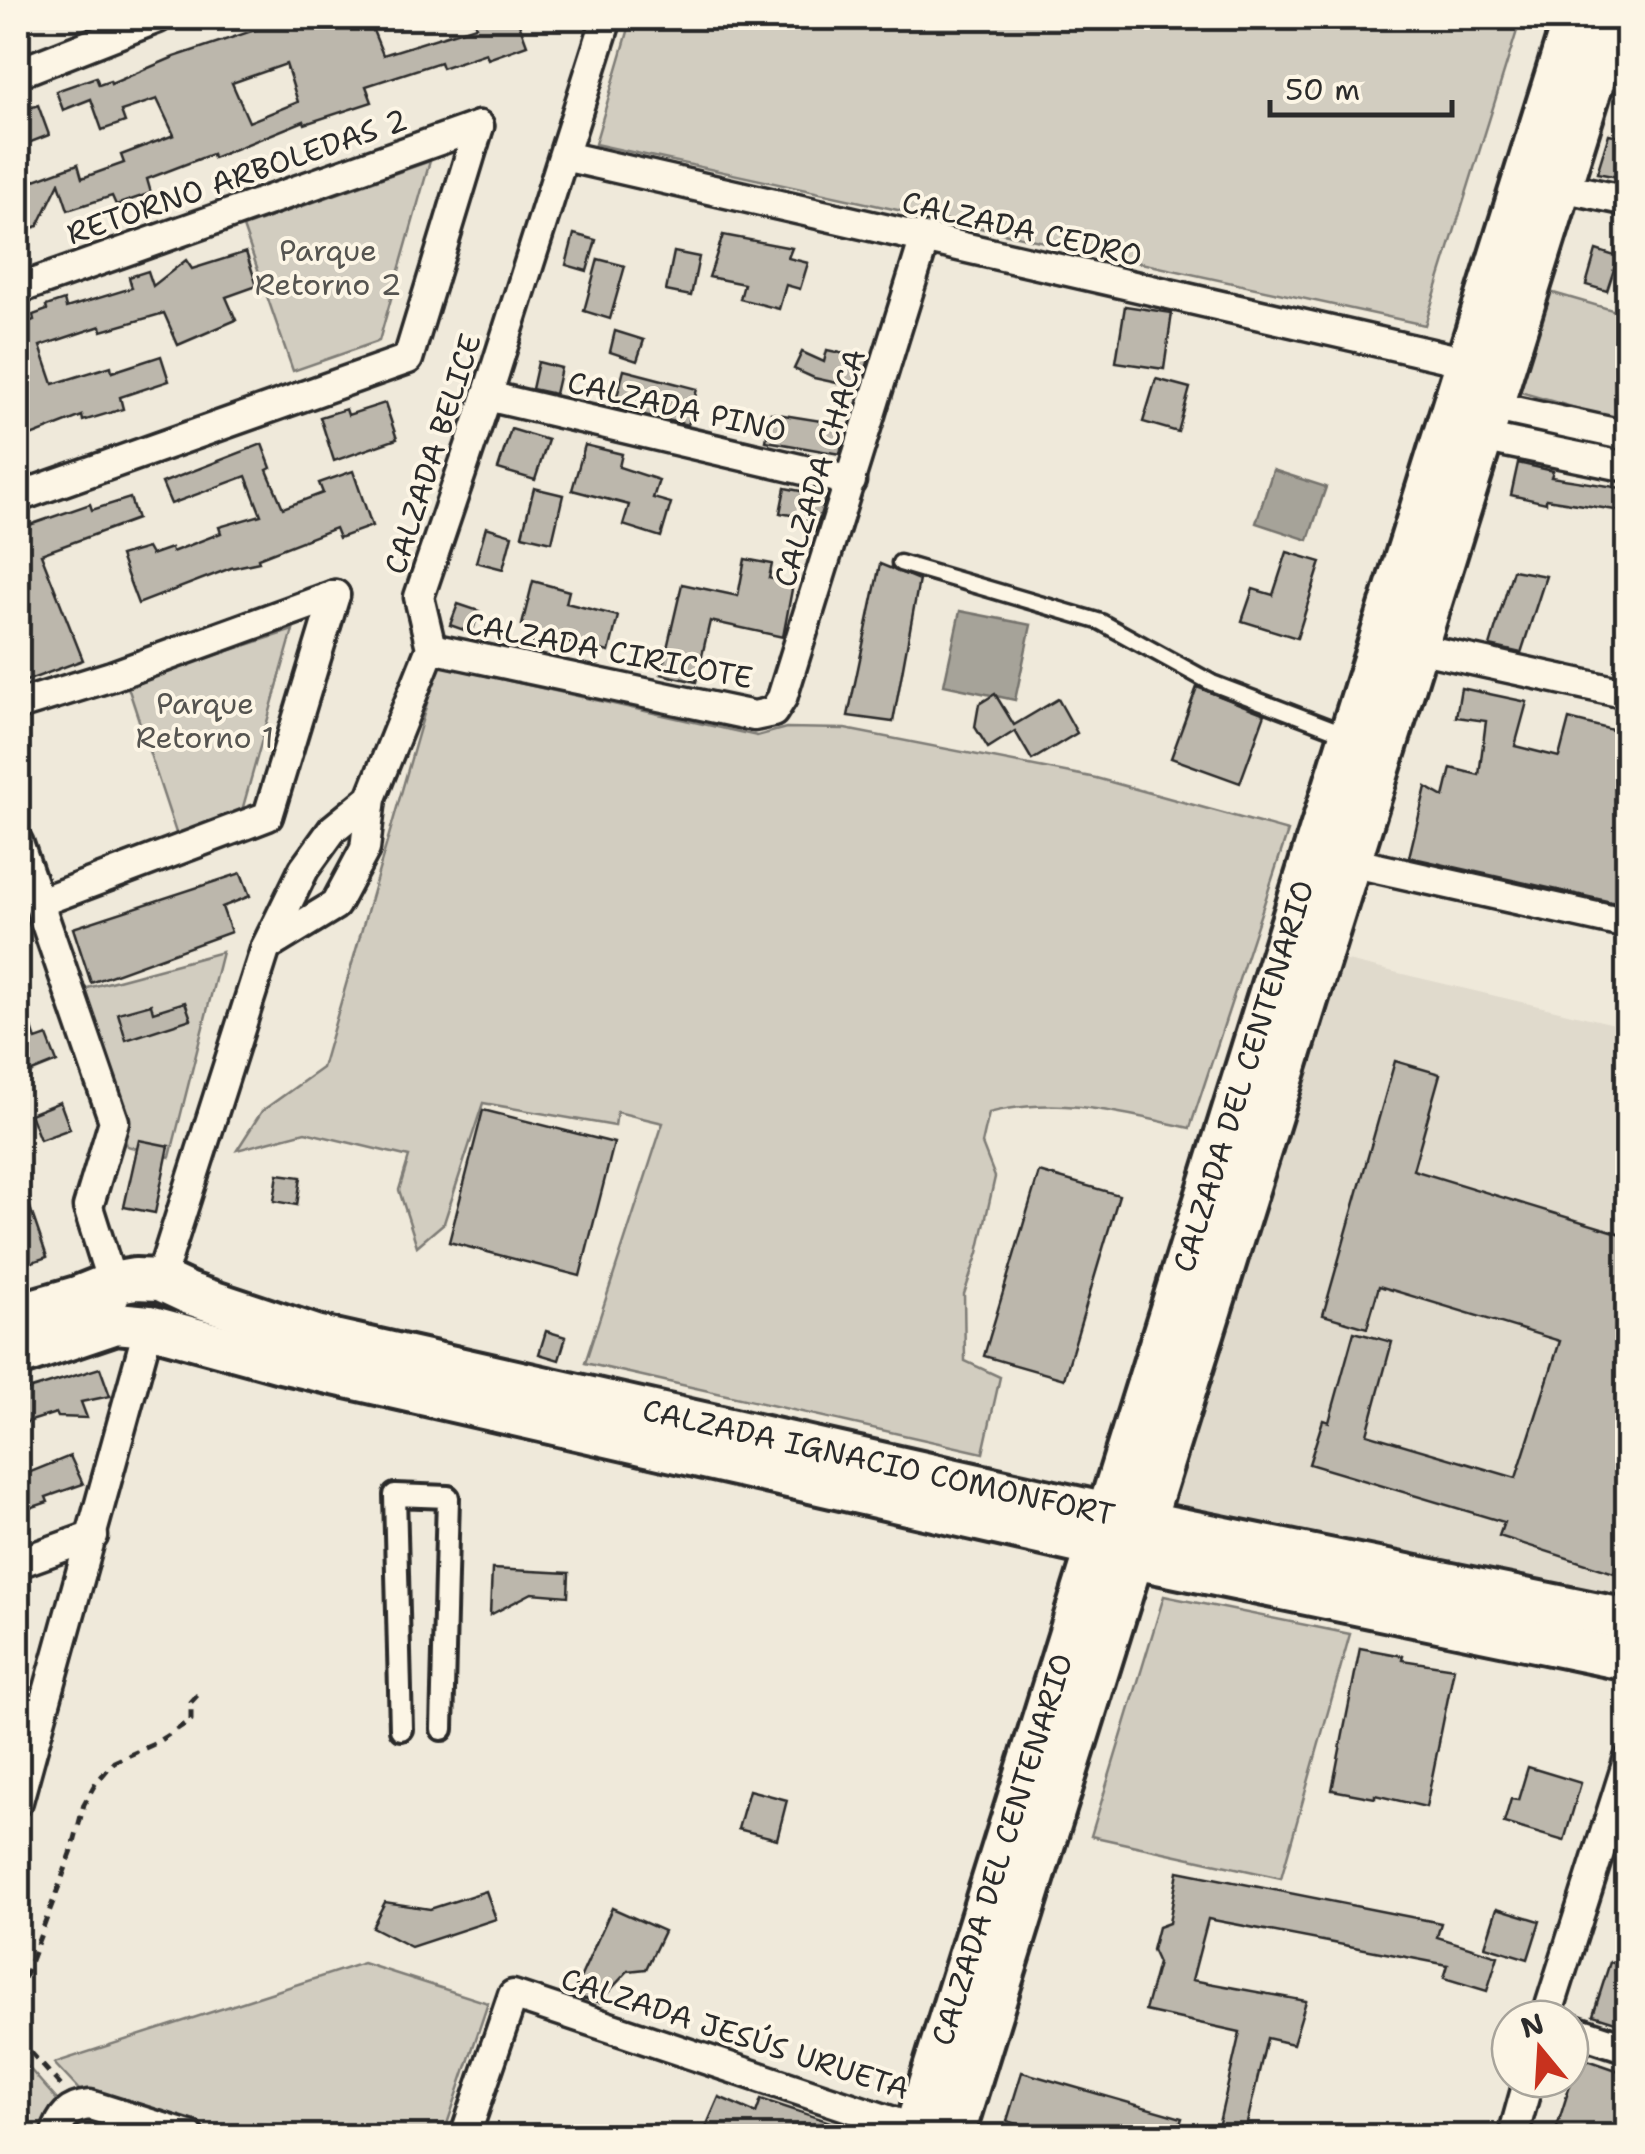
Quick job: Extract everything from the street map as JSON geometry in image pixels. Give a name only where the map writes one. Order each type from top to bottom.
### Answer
[{"type":"main road","name":"CALZADA DEL CENTENARIO","points":[[929,2134],[1120,1535],[1350,862],[1417,648],[1468,407],[1574,18]]},
{"type":"main road","name":"CALZADA DEL CENTENARIO","points":[[1120,1535],[1350,735],[1468,407],[1561,187],[1613,18]]},
{"type":"main road","name":"CALZADA IGNACIO COMONFORT","points":[[136,1280],[316,1336],[1628,1660]]},
{"type":"main road","points":[[18,1314],[136,1280]]},
{"type":"main road","name":"CALZADA IGNACIO COMONFORT","points":[[132,1325],[301,1367],[1120,1535],[1628,1620]]},
{"type":"main road","points":[[18,1356],[132,1325]]},
{"type":"street","points":[[18,73],[158,18]]},
{"type":"street","name":"CALZADA BELICE","points":[[431,648],[419,597],[607,18]]},
{"type":"street","name":"RETORNO ARBOLEDAS 2","points":[[18,289],[479,126],[408,359],[18,497]]},
{"type":"street","name":"CALZADA CEDRO","points":[[564,156],[924,241],[1468,407],[1628,468]]},
{"type":"street","points":[[1561,187],[1628,201]]},
{"type":"street","name":"CALZADA CHACA","points":[[773,712],[782,698],[924,241]]},
{"type":"street","name":"CALZADA PINO","points":[[487,396],[851,481]]},
{"type":"street","name":"CALZADA CEDRO","points":[[1468,407],[1628,436]]},
{"type":"street","points":[[18,705],[112,676],[336,595],[268,816],[40,902]]},
{"type":"street","points":[[266,948],[336,905],[365,849],[371,798],[431,648]]},
{"type":"street","name":"CALZADA CIRICOTE","points":[[431,648],[754,716],[773,712]]},
{"type":"street","points":[[1417,648],[1628,694]]},
{"type":"street","points":[[18,1801],[24,1758],[92,1536],[132,1325],[136,1280],[266,948],[304,869],[333,828],[371,798]]},
{"type":"street","points":[[18,842],[114,1121],[88,1208],[136,1280]]},
{"type":"street","points":[[1350,862],[1628,924]]},
{"type":"street","points":[[401,1729],[395,1495],[448,1497],[442,1730]]},
{"type":"street","points":[[18,1564],[92,1536]]},
{"type":"street","points":[[1552,1999],[1628,1761]]},
{"type":"street","name":"CALZADA JESÚS URUETA","points":[[465,2136],[513,1994],[929,2134]]},
{"type":"street","points":[[1590,2036],[1628,2048]]},
{"type":"street","points":[[1513,2136],[1523,2099]]},
{"type":"street","points":[[55,2136],[61,2117],[77,2106],[90,2105],[190,2136]]},
{"type":"lane","points":[[900,563],[1101,622],[1212,683],[1350,735]]},
{"type":"path","points":[[18,1995],[72,1851],[84,1804],[95,1784],[114,1762],[154,1744],[191,1720],[190,1702],[203,1689]]},
{"type":"path","points":[[18,2038],[77,2106]]},
{"type":"shaded area","points":[[1273,470],[1326,487],[1308,540],[1256,523]]},
{"type":"shaded area","points":[[960,611],[1031,625],[1015,700],[944,685]]},
{"type":"shaded area","points":[[1339,959],[1627,1027],[1627,1606],[1172,1507]]},
{"type":"green space","points":[[632,18],[1521,18],[1425,325],[595,144]]},
{"type":"green space","name":"Parque Retorno 2","points":[[430,161],[379,341],[293,371],[243,227]]},
{"type":"green space","points":[[1550,292],[1626,314],[1627,310],[1627,423],[1520,392]]},
{"type":"green space","name":"Parque Retorno 1","points":[[293,630],[241,814],[177,836],[127,684]]},
{"type":"green space","points":[[438,665],[757,736],[786,728],[845,729],[1096,778],[1288,831],[1190,1128],[1065,1106],[989,1113],[982,1144],[995,1177],[978,1253],[964,1294],[965,1361],[1000,1377],[983,1453],[585,1363],[663,1123],[617,1112],[615,1126],[483,1103],[444,1223],[417,1246],[399,1190],[409,1157],[305,1132],[237,1150],[262,1111],[322,1068]]},
{"type":"green space","points":[[222,952],[170,1157],[127,1146],[84,989]]},
{"type":"green space","points":[[1164,1596],[1350,1634],[1281,1878],[1091,1836]]},
{"type":"green space","points":[[363,1963],[488,2003],[443,2136],[223,2136],[82,2093],[54,2063]]},
{"type":"green space","points":[[28,2067],[58,2101],[46,2136],[18,2136],[18,2070]]},
{"type":"green space","points":[[88,2119],[143,2136],[67,2136]]},
{"type":"building","points":[[291,18],[368,18],[383,55],[476,26],[473,18],[517,18],[527,45],[488,59],[486,53],[442,68],[440,62],[366,86],[372,102],[305,124],[304,121],[213,158],[212,154],[147,179],[151,193],[116,205],[112,196],[68,210],[59,183],[38,226],[18,234],[18,186],[78,164],[82,178],[124,163],[121,155],[174,135],[157,99],[121,111],[125,122],[102,130],[91,99],[63,110],[56,91],[96,77],[99,85],[110,81],[111,84],[174,57]],"holes":[[[286,64],[298,102],[249,122],[232,83]]]},
{"type":"building","points":[[38,105],[49,135],[18,147],[18,112]]},
{"type":"building","points":[[1609,134],[1628,138],[1628,179],[1597,173]]},
{"type":"building","points":[[574,234],[596,240],[587,271],[566,265]]},
{"type":"building","points":[[723,235],[792,248],[788,258],[808,263],[800,289],[786,285],[779,309],[740,299],[744,284],[709,277]]},
{"type":"building","points":[[1596,250],[1618,257],[1607,291],[1586,285]]},
{"type":"building","points":[[246,252],[257,286],[226,297],[236,320],[178,345],[164,313],[102,331],[101,326],[40,346],[53,384],[111,366],[112,372],[161,356],[169,381],[120,397],[123,409],[83,421],[82,416],[18,441],[18,326],[34,320],[33,315],[47,310],[46,306],[64,300],[66,308],[132,288],[129,277],[148,271],[153,286],[186,260],[192,269]]},
{"type":"building","points":[[674,252],[699,257],[691,296],[666,291]]},
{"type":"building","points":[[598,259],[625,266],[610,319],[584,311]]},
{"type":"building","points":[[1125,306],[1172,313],[1164,369],[1116,362]]},
{"type":"building","points":[[615,331],[644,340],[637,361],[610,352]]},
{"type":"building","points":[[827,350],[869,359],[860,388],[814,378],[794,369],[802,352],[824,362]]},
{"type":"building","points":[[538,362],[561,368],[555,394],[532,389]]},
{"type":"building","points":[[624,370],[697,389],[688,425],[614,408]]},
{"type":"building","points":[[1156,379],[1190,388],[1178,432],[1143,422]]},
{"type":"building","points":[[385,403],[397,439],[334,461],[320,417],[346,409],[348,415]]},
{"type":"building","points":[[771,413],[846,425],[840,454],[766,441]]},
{"type":"building","points":[[511,429],[548,440],[535,480],[498,469]]},
{"type":"building","points":[[262,444],[271,468],[267,470],[283,508],[323,493],[319,483],[353,471],[372,526],[339,538],[335,528],[258,558],[259,562],[231,568],[138,604],[120,556],[147,548],[151,555],[171,548],[172,552],[221,533],[219,527],[261,515],[246,476],[171,504],[162,483]]},
{"type":"building","points":[[585,445],[622,454],[619,467],[659,480],[653,498],[671,503],[661,537],[623,525],[629,505],[572,490]]},
{"type":"building","points":[[1518,463],[1553,471],[1551,477],[1628,489],[1628,512],[1511,495]]},
{"type":"building","points":[[534,488],[563,495],[552,542],[522,535]]},
{"type":"building","points":[[785,488],[826,496],[815,532],[804,530],[807,518],[780,513]]},
{"type":"building","points":[[130,498],[137,519],[41,554],[83,660],[18,684],[18,529],[90,504],[92,510]]},
{"type":"building","points":[[486,527],[512,535],[503,569],[476,562]]},
{"type":"building","points":[[1287,552],[1321,562],[1297,638],[1242,621],[1253,589],[1273,595]]},
{"type":"building","points":[[745,559],[772,564],[769,578],[793,584],[783,637],[710,621],[696,682],[661,674],[682,584],[738,596]]},
{"type":"building","points":[[880,564],[919,580],[893,722],[848,716]]},
{"type":"building","points":[[1513,570],[1546,576],[1521,653],[1490,646]]},
{"type":"building","points":[[533,581],[569,591],[566,603],[618,616],[609,652],[556,640],[554,649],[526,641],[530,627],[522,625]]},
{"type":"building","points":[[458,604],[479,611],[472,633],[450,625]]},
{"type":"building","points":[[1197,687],[1265,714],[1240,783],[1171,758]]},
{"type":"building","points":[[1461,688],[1527,702],[1515,746],[1559,757],[1569,719],[1628,734],[1625,905],[1409,857],[1426,787],[1444,797],[1451,768],[1479,775],[1486,721],[1456,717]]},
{"type":"building","points":[[995,694],[1014,725],[1058,699],[1077,733],[1032,760],[1015,731],[988,748],[975,727],[979,704]]},
{"type":"building","points":[[241,873],[250,896],[222,907],[231,932],[91,983],[73,928]]},
{"type":"building","points":[[22,995],[36,1040],[47,1036],[57,1062],[27,1074],[18,1050],[18,996]]},
{"type":"building","points":[[185,1002],[191,1019],[126,1040],[118,1013],[151,1004],[153,1012]]},
{"type":"building","points":[[1395,1061],[1440,1074],[1413,1170],[1628,1236],[1628,1532],[1614,1573],[1499,1536],[1504,1522],[1309,1464],[1323,1420],[1329,1422],[1354,1332],[1392,1342],[1367,1434],[1516,1478],[1560,1341],[1379,1286],[1367,1328],[1323,1315]]},
{"type":"building","points":[[60,1102],[70,1129],[40,1140],[30,1114]]},
{"type":"building","points":[[483,1110],[614,1143],[580,1276],[449,1242]]},
{"type":"building","points":[[139,1140],[169,1146],[155,1213],[124,1207]]},
{"type":"building","points":[[1039,1172],[1119,1195],[1064,1379],[984,1356]]},
{"type":"building","points":[[278,1174],[301,1177],[297,1205],[274,1201]]},
{"type":"building","points":[[18,1181],[47,1257],[18,1267]]},
{"type":"building","points":[[546,1331],[566,1337],[559,1360],[539,1354]]},
{"type":"building","points":[[100,1368],[110,1396],[81,1402],[87,1418],[58,1417],[56,1413],[18,1425],[18,1393]]},
{"type":"building","points":[[70,1456],[83,1484],[18,1512],[18,1477]]},
{"type":"building","points":[[492,1569],[569,1573],[568,1596],[532,1593],[490,1615]]},
{"type":"building","points":[[1360,1648],[1454,1668],[1426,1807],[1332,1790]]},
{"type":"building","points":[[1528,1767],[1581,1783],[1564,1841],[1504,1823],[1511,1799],[1518,1800]]},
{"type":"building","points":[[749,1790],[787,1800],[777,1839],[738,1829]]},
{"type":"building","points":[[1178,1871],[1441,1923],[1437,1937],[1498,1956],[1487,1991],[1444,1978],[1448,1965],[1208,1919],[1192,1980],[1306,2001],[1293,2044],[1267,2038],[1244,2136],[1216,2136],[1240,2032],[1145,2011],[1158,1963],[1152,1950],[1158,1927],[1169,1923]]},
{"type":"building","points":[[486,1891],[496,1919],[411,1947],[372,1927],[385,1902],[430,1909]]},
{"type":"building","points":[[612,1908],[664,1931],[646,1969],[628,1971],[599,2002],[572,1996]]},
{"type":"building","points":[[1497,1908],[1540,1921],[1528,1959],[1485,1946]]},
{"type":"building","points":[[1610,1962],[1628,1967],[1628,2026],[1593,2015]]},
{"type":"building","points":[[1590,2061],[1628,2074],[1628,2136],[1554,2136],[1566,2099],[1590,2099]]},
{"type":"building","points":[[1022,2072],[1182,2118],[1176,2136],[1061,2136],[1007,2121]]},
{"type":"building","points":[[719,2097],[756,2113],[761,2099],[863,2136],[702,2136]]}]
